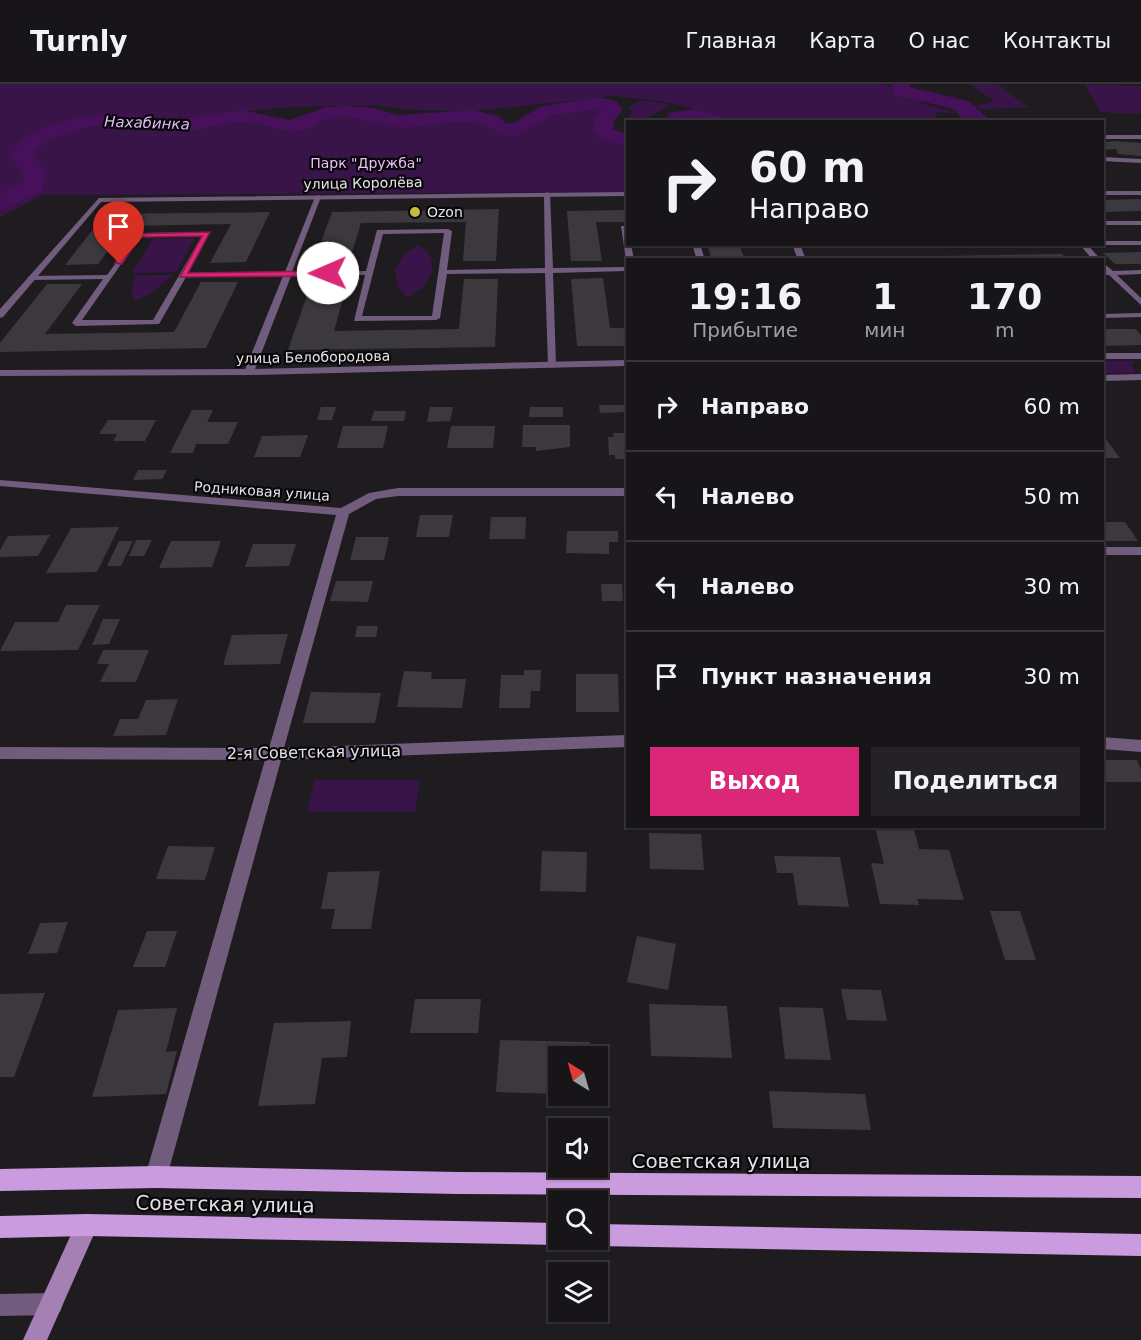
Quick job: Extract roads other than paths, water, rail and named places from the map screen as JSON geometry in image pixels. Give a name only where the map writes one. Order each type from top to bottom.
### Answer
[{"type":"main road","name":"Советская улица","points":[[0,1180],[156,1177],[470,1183],[1141,1187]]},
{"type":"main road","name":"Советская улица","points":[[0,1227],[87,1225],[548,1234]]},
{"type":"main road","points":[[608,1235],[1141,1245]]},
{"type":"street","name":"улица Королёва","points":[[31,278],[99,200],[626,194]]},
{"type":"street","points":[[1104,223],[1141,223]]},
{"type":"street","points":[[1104,243],[1141,243]]},
{"type":"street","points":[[830,247],[859,246]]},
{"type":"street","points":[[0,315],[31,278]]},
{"type":"street","points":[[1104,356],[1141,356]]},
{"type":"street","name":"улица Белобородова","points":[[0,373],[249,372],[626,363]]},
{"type":"street","name":"Родниковая улица","points":[[0,483],[343,512],[373,496],[398,492],[626,492]]},
{"type":"street","points":[[156,1177],[277,754],[343,512]]},
{"type":"street","points":[[1104,551],[1141,551]]},
{"type":"street","name":"2-я Советская улица","points":[[0,753],[277,754],[626,741]]},
{"type":"street","points":[[1104,743],[1141,746]]},
{"type":"street","points":[[36,1340],[87,1225]]},
{"type":"lane","points":[[1104,137],[1141,136]]},
{"type":"lane","points":[[1104,159],[1141,161]]},
{"type":"lane","points":[[1104,194],[1141,193]]},
{"type":"lane","points":[[547,194],[552,365]]},
{"type":"lane","points":[[249,372],[318,197]]},
{"type":"lane","points":[[448,231],[436,318],[357,319],[369,273],[380,232],[448,231]]},
{"type":"lane","points":[[207,234],[156,322],[76,323],[109,276],[138,235],[207,234]]},
{"type":"lane","points":[[813,246],[830,247]]},
{"type":"lane","points":[[1085,246],[1096,258]]},
{"type":"lane","points":[[1104,266],[1141,303]]},
{"type":"lane","points":[[443,272],[626,269]]},
{"type":"lane","points":[[1104,273],[1141,272]]},
{"type":"lane","points":[[183,275],[369,273]]},
{"type":"lane","points":[[31,278],[109,276]]},
{"type":"lane","points":[[1104,316],[1141,315]]},
{"type":"lane","points":[[1104,378],[1141,377]]},
{"type":"lane","points":[[0,1305],[52,1304]]},
{"type":"waterway","name":"Нахабинка","points":[[900,84],[902,91],[961,105],[977,120]]},
{"type":"waterway","name":"Нахабинка","points":[[0,203],[34,186],[36,173],[20,155],[30,143],[52,132],[77,124],[103,120],[125,119],[177,126],[241,116],[290,127],[307,123],[310,118],[326,113],[350,112],[373,114],[397,121],[472,116],[492,120],[498,127],[516,130],[546,111],[597,103],[609,105],[613,109],[602,122],[605,125],[602,130],[608,135],[626,140]]},
{"type":"waterway","name":"Нахабинка","points":[[675,120],[676,117],[689,115],[715,120]]},
{"type":"place","name":"Ozon","points":[[415,212]]},
{"type":"park label","name":"Парк \"Дружба\"","points":[[366,163]]}]
